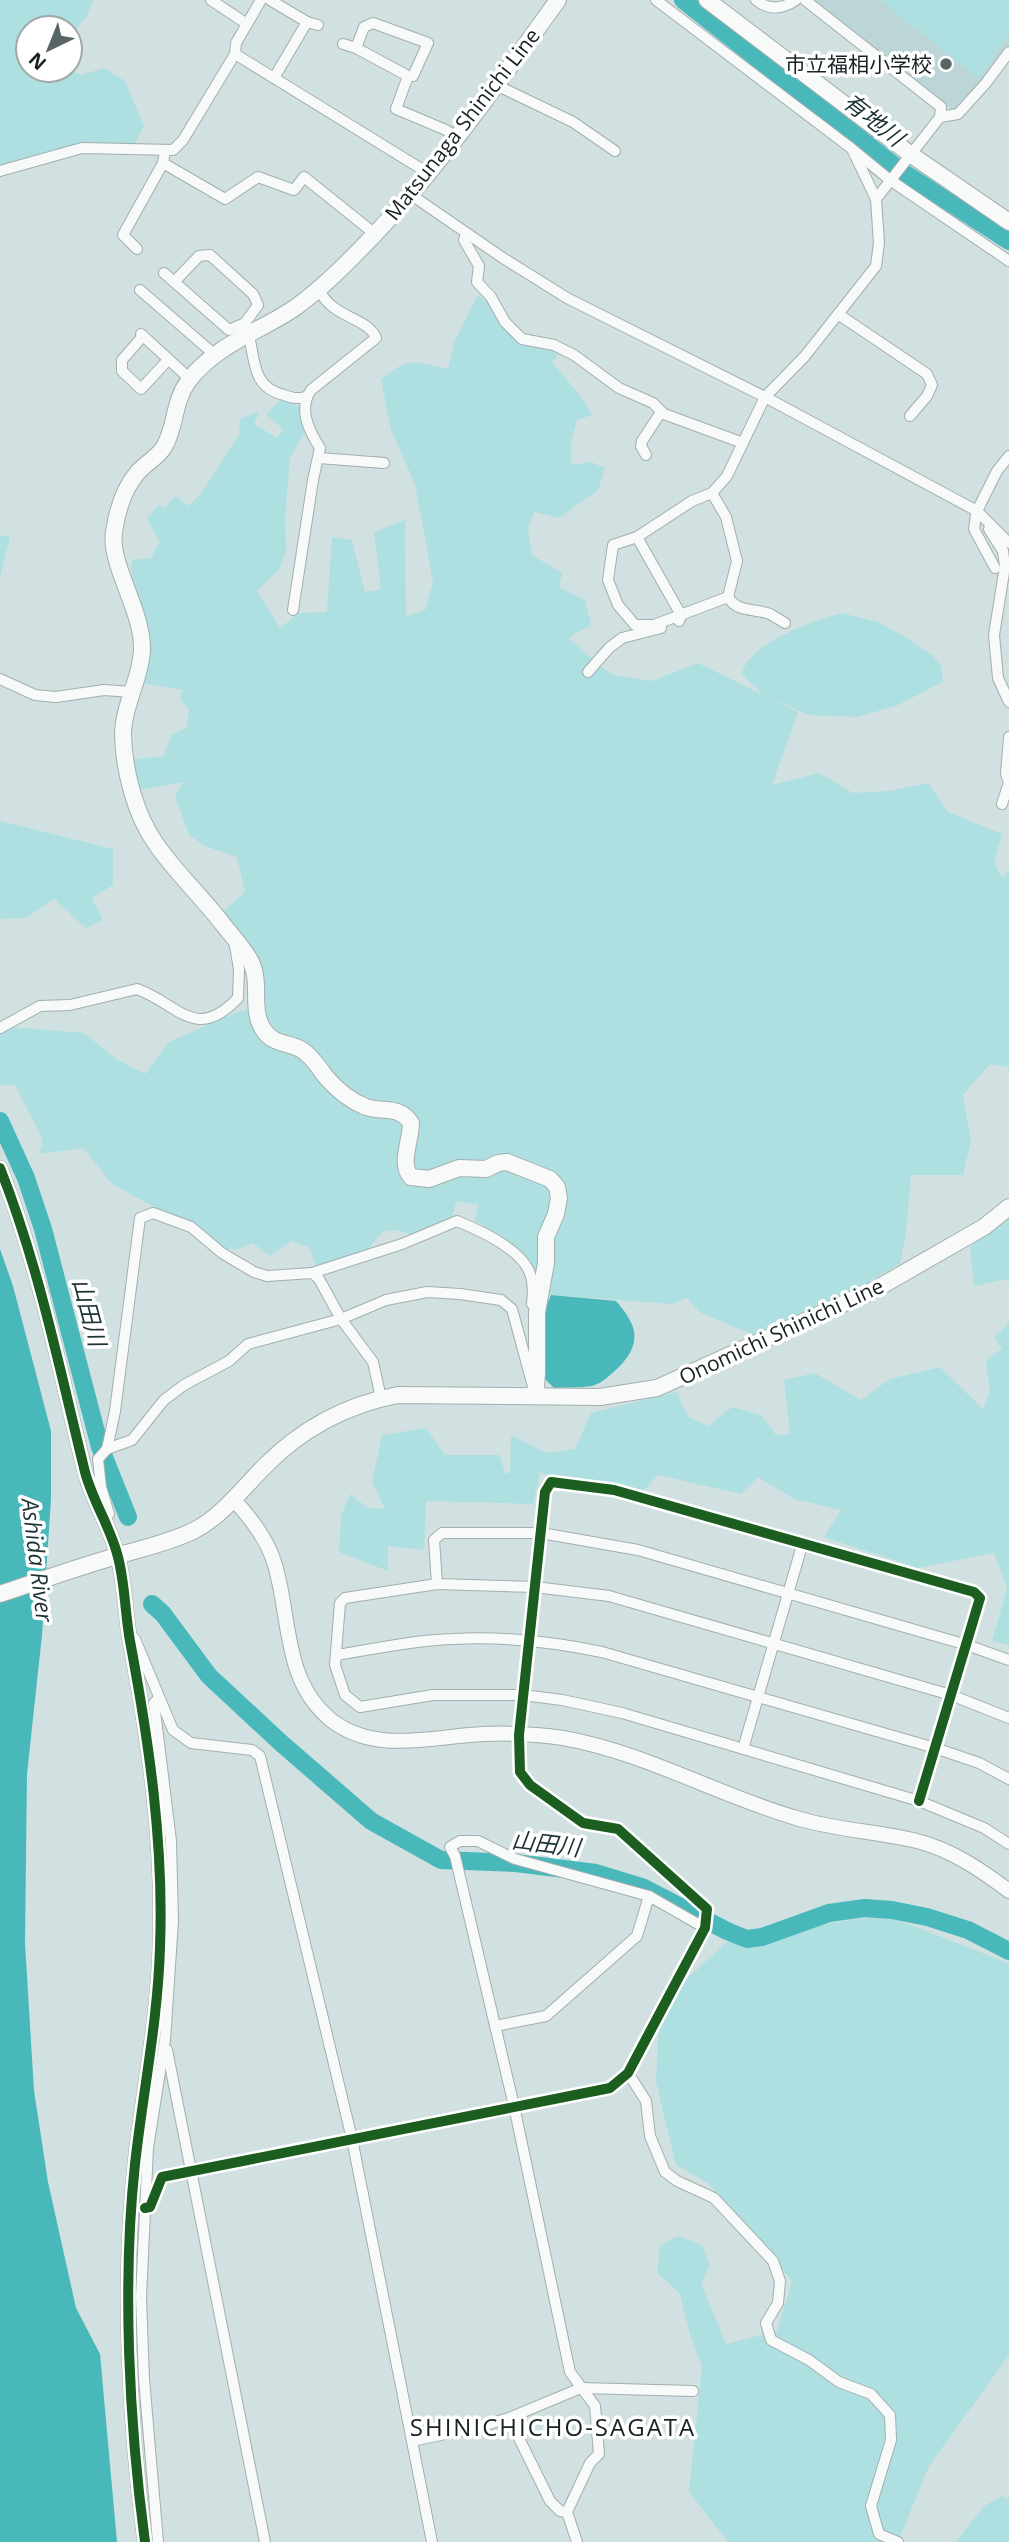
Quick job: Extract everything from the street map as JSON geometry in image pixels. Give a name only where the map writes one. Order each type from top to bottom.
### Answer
[{"type":"main road","name":"Matsunaga Shinichi Line","points":[[535,1396],[537,1312],[546,1263],[546,1237],[556,1214],[559,1198],[557,1187],[550,1179],[507,1162],[486,1169],[459,1168],[429,1179],[411,1177],[406,1172],[405,1163],[411,1123],[405,1115],[395,1110],[376,1110],[363,1106],[328,1080],[305,1051],[278,1043],[268,1036],[256,1015],[252,963],[214,911],[155,843],[140,813],[130,783],[123,730],[142,653],[140,623],[119,565],[113,535],[127,487],[139,471],[162,451],[169,437],[175,404],[190,379],[247,328],[295,308],[375,234],[428,173],[558,0]]},
{"type":"main road","points":[[706,0],[909,153],[1009,222]]},
{"type":"main road","name":"Onomichi Shinichi Line","points":[[535,1396],[600,1397],[657,1388],[876,1289],[984,1227],[1009,1207]]},
{"type":"main road","points":[[0,1594],[149,1548],[194,1530],[233,1499],[267,1464],[303,1433],[348,1408],[398,1395],[535,1396]]},
{"type":"street","points":[[211,0],[247,24]]},
{"type":"street","points":[[0,171],[82,148],[173,150],[183,140],[235,54],[236,44],[261,0]]},
{"type":"street","points":[[270,0],[313,24],[274,78]]},
{"type":"street","points":[[656,0],[890,180],[1009,261]]},
{"type":"street","points":[[757,0],[771,7],[784,7],[796,0]]},
{"type":"street","points":[[805,0],[941,107],[940,117],[909,153],[876,199]]},
{"type":"street","points":[[343,44],[413,76],[428,43],[373,23],[364,27],[356,48]]},
{"type":"street","points":[[940,117],[958,114],[1009,52]]},
{"type":"street","points":[[235,54],[428,173]]},
{"type":"street","points":[[408,76],[396,108],[456,137]]},
{"type":"street","points":[[496,85],[573,122],[615,151]]},
{"type":"street","points":[[728,597],[654,625],[635,625],[618,605],[608,580],[613,545],[638,537],[692,501],[712,493],[727,476],[765,397],[805,356],[876,267],[879,243],[876,199],[851,148]]},
{"type":"street","points":[[137,249],[123,236],[163,163],[165,151]]},
{"type":"street","points":[[163,163],[225,199],[258,177],[294,190],[304,177],[375,234]]},
{"type":"street","points":[[410,194],[568,298],[765,397],[976,513],[1009,542]]},
{"type":"street","points":[[466,233],[464,240],[479,266],[477,282],[491,297],[505,322],[522,339],[554,345],[574,355],[619,388],[653,403],[661,412],[743,443]]},
{"type":"street","points":[[174,282],[199,256],[210,255],[253,294],[258,305],[247,328],[260,381],[266,389],[298,399],[305,397],[376,338],[373,330],[334,310],[324,301],[318,288]]},
{"type":"street","points":[[164,273],[229,330],[247,328]]},
{"type":"street","points":[[140,290],[215,355]]},
{"type":"street","points":[[838,314],[927,374],[932,385],[927,396],[910,416]]},
{"type":"street","points":[[169,359],[141,389],[122,371],[122,360],[142,335],[169,359],[190,379]]},
{"type":"street","points":[[293,610],[320,448],[307,422],[305,397]]},
{"type":"street","points":[[646,455],[641,446],[642,441],[661,412]]},
{"type":"street","points":[[995,568],[974,529],[976,513],[1009,456]]},
{"type":"street","points":[[319,458],[384,463]]},
{"type":"street","points":[[712,493],[726,517],[737,561],[728,597],[732,604],[748,611],[768,613],[785,623]]},
{"type":"street","points":[[976,513],[1003,551],[1005,566],[994,635],[998,678],[1009,702]]},
{"type":"street","points":[[588,672],[609,648],[622,638],[641,635],[680,621],[681,615],[638,537]]},
{"type":"street","points":[[0,680],[35,695],[56,697],[104,690],[132,692]]},
{"type":"street","points":[[1002,804],[1009,782],[1006,774],[1009,737]]},
{"type":"street","points":[[0,1028],[40,1006],[70,1005],[137,989],[147,992],[183,1016],[211,1018],[226,1011],[238,998],[239,968],[234,938]]},
{"type":"street","points":[[0,1168],[18,1213],[89,1485],[103,1520],[144,1711],[154,1783],[159,1878],[158,1975],[135,2165],[130,2232],[132,2385],[145,2542]]},
{"type":"street","points":[[107,1449],[115,1410],[140,1218],[153,1213],[191,1227],[222,1253],[254,1272],[267,1276],[312,1273],[402,1244],[457,1221],[483,1232],[523,1260],[533,1285],[532,1304],[537,1312]]},
{"type":"street","points":[[312,1273],[319,1279],[341,1319],[373,1363],[381,1398]]},
{"type":"street","points":[[103,1520],[109,1514],[101,1487],[98,1459],[107,1449],[132,1440],[164,1400],[184,1385],[229,1361],[248,1344],[341,1319],[386,1300],[426,1293],[460,1294],[501,1300],[512,1309],[517,1320],[535,1396]]},
{"type":"street","points":[[145,2208],[150,2207],[162,2177],[610,2088],[628,2073],[705,1928],[707,1909],[618,1829],[583,1823],[530,1785],[520,1772],[519,1735],[523,1695],[545,1492],[551,1482],[614,1490],[974,1592],[980,1598],[919,1801]]},
{"type":"street","points":[[233,1499],[249,1516],[270,1549],[284,1601],[296,1670],[303,1688],[317,1706],[346,1730],[380,1740],[411,1742],[484,1734],[519,1735],[562,1738],[602,1747],[794,1818],[918,1841],[951,1853],[986,1873],[1009,1891]]},
{"type":"street","points":[[437,1584],[434,1541],[442,1533],[541,1533],[638,1550],[967,1645],[1009,1660]]},
{"type":"street","points":[[743,1749],[803,1542]]},
{"type":"street","points":[[1009,1718],[951,1695],[609,1596],[535,1587],[437,1584],[345,1598],[340,1603],[335,1665],[345,1695],[360,1707],[433,1695],[523,1695],[562,1700],[622,1713],[919,1801],[984,1828],[1009,1844]]},
{"type":"street","points":[[129,1637],[135,1639],[173,1730],[191,1743],[252,1750],[260,1756],[352,2139],[432,2542]]},
{"type":"street","points":[[336,1655],[453,1639],[553,1642],[602,1652],[935,1748],[979,1763],[1009,1779]]},
{"type":"street","points":[[158,2542],[144,2379],[141,2297],[148,2148],[165,2040],[173,1921],[171,1841],[154,1703],[159,1698]]},
{"type":"street","points":[[577,2542],[566,2512],[590,2463],[599,2454],[595,2406],[570,2372],[514,2106],[450,1847],[460,1842],[478,1841],[515,1859],[649,1896],[705,1928]]},
{"type":"street","points":[[495,2026],[546,2016],[638,1936],[649,1896]]},
{"type":"street","points":[[165,2040],[265,2542]]},
{"type":"street","points":[[628,2073],[646,2101],[650,2136],[665,2172],[677,2181],[714,2198],[773,2261],[780,2281],[778,2303],[766,2323],[771,2340],[809,2360],[839,2382],[871,2394],[890,2415],[891,2440],[871,2506],[879,2534],[898,2542]]},
{"type":"street","points":[[412,2441],[509,2418],[581,2388],[693,2391]]},
{"type":"street","points":[[509,2418],[550,2501],[560,2511],[566,2512]]},
{"type":"shaded area","points":[[0,0],[93,0],[84,20],[84,14],[14,14],[14,84],[84,84],[84,74],[104,68],[125,81],[144,126],[135,143],[77,147],[0,167]]},
{"type":"shaded area","name":"市立福相小学校","points":[[814,0],[1009,0],[1009,48],[956,113]]},
{"type":"shaded area","points":[[880,0],[1009,0],[1009,33],[979,79]]},
{"type":"shaded area","points":[[478,295],[492,305],[515,339],[560,353],[552,362],[592,415],[577,420],[571,443],[571,465],[591,462],[605,468],[598,490],[559,518],[534,512],[528,529],[532,555],[562,573],[559,587],[585,600],[591,625],[568,638],[612,675],[652,681],[698,663],[798,712],[772,785],[819,773],[853,793],[888,791],[928,783],[948,812],[1002,834],[994,863],[1002,877],[1009,870],[1009,1067],[990,1064],[963,1095],[971,1142],[963,1175],[911,1175],[900,1264],[852,1291],[754,1335],[701,1313],[687,1298],[672,1304],[551,1295],[514,1247],[475,1220],[478,1205],[456,1201],[452,1220],[416,1236],[396,1230],[382,1232],[367,1251],[316,1267],[310,1248],[291,1241],[270,1256],[253,1243],[238,1249],[222,1249],[187,1222],[112,1184],[83,1148],[39,1154],[43,1140],[15,1085],[0,1084],[0,1032],[9,1027],[84,1033],[118,1060],[145,1074],[169,1042],[250,1009],[259,1021],[265,991],[252,950],[223,912],[245,892],[237,857],[205,846],[189,835],[175,797],[183,782],[139,790],[129,760],[164,756],[171,735],[186,728],[189,710],[180,699],[183,690],[141,683],[130,583],[132,560],[151,558],[160,542],[147,519],[159,505],[165,508],[175,496],[189,506],[202,492],[239,435],[240,419],[260,411],[254,424],[277,438],[283,429],[266,414],[284,397],[300,408],[307,428],[290,458],[285,518],[286,551],[279,570],[257,591],[280,628],[299,613],[327,612],[332,537],[352,540],[365,592],[381,589],[374,532],[405,520],[406,616],[425,610],[433,582],[415,484],[391,430],[381,379],[405,364],[419,363],[448,369],[455,340]]},
{"type":"shaded area","points":[[0,535],[10,537],[0,578]]},
{"type":"shaded area","points":[[842,613],[878,622],[907,638],[941,665],[943,682],[898,705],[858,717],[809,715],[765,696],[742,673],[747,662],[757,652],[784,634]]},
{"type":"shaded area","points":[[0,821],[113,849],[113,885],[92,898],[103,920],[86,928],[54,899],[26,918],[0,919]]},
{"type":"shaded area","points":[[1009,1217],[1009,1282],[1006,1279],[974,1286],[970,1247]]},
{"type":"shaded area","points":[[1009,1323],[1009,1645],[992,1641],[1007,1588],[994,1553],[918,1568],[824,1537],[841,1510],[794,1499],[758,1477],[741,1494],[658,1475],[643,1491],[540,1473],[533,1504],[426,1501],[424,1550],[388,1546],[388,1571],[339,1552],[341,1516],[350,1494],[368,1508],[385,1509],[372,1482],[382,1435],[426,1428],[445,1455],[500,1455],[505,1474],[510,1472],[511,1435],[547,1453],[575,1449],[591,1413],[677,1392],[688,1417],[708,1426],[732,1407],[761,1415],[776,1435],[790,1434],[784,1380],[815,1373],[861,1400],[890,1379],[940,1367],[983,1409],[990,1392],[986,1361],[1002,1348],[994,1337]]},
{"type":"shaded area","points":[[885,1915],[1008,1963],[1009,1966],[1009,2355],[929,2466],[898,2542],[728,2542],[689,2492],[702,2366],[690,2334],[680,2294],[657,2272],[660,2246],[677,2236],[702,2245],[710,2265],[701,2283],[726,2344],[777,2331],[792,2281],[708,2183],[676,2165],[656,2082],[660,2004],[731,1938]]},
{"type":"shaded area","points":[[1002,2496],[1009,2499],[1009,2542],[956,2542],[984,2506]]},
{"type":"water","name":"Ashida River","points":[[0,1249],[13,1286],[51,1431],[51,1499],[42,1635],[27,1774],[25,1943],[34,2091],[48,2182],[76,2308],[100,2354],[117,2542],[0,2542]]},
{"type":"water","points":[[551,1295],[616,1301],[629,1318],[634,1334],[632,1350],[619,1367],[600,1383],[587,1387],[554,1388],[544,1378],[545,1309]]},
{"type":"waterway","name":"有地川","points":[[683,0],[901,171],[1009,241]]},
{"type":"waterway","name":"山田川","points":[[0,1121],[26,1178],[43,1229],[100,1447],[128,1517]]},
{"type":"waterway","name":"山田川","points":[[152,1604],[163,1614],[209,1676],[280,1742],[371,1821],[441,1860],[516,1863],[596,1873],[642,1887],[747,1939],[762,1937],[829,1913],[865,1908],[927,1917],[968,1930],[1009,1951]]},
{"type":"cycle path","points":[[0,1168],[37,1281],[85,1472],[118,1557],[154,1793],[160,1870],[159,1974],[135,2164],[128,2305],[131,2401],[145,2542]]},
{"type":"cycle path","points":[[145,2208],[150,2207],[162,2177],[610,2088],[628,2073],[705,1928],[707,1909],[618,1829],[583,1823],[530,1785],[520,1772],[519,1735],[545,1492],[551,1482],[614,1490],[974,1592],[980,1598],[919,1801]]},
{"type":"place","name":"市立福相小学校","points":[[946,64]]},
{"type":"district","name":"SHINICHICHO-SAGATA","points":[[553,2426]]}]
